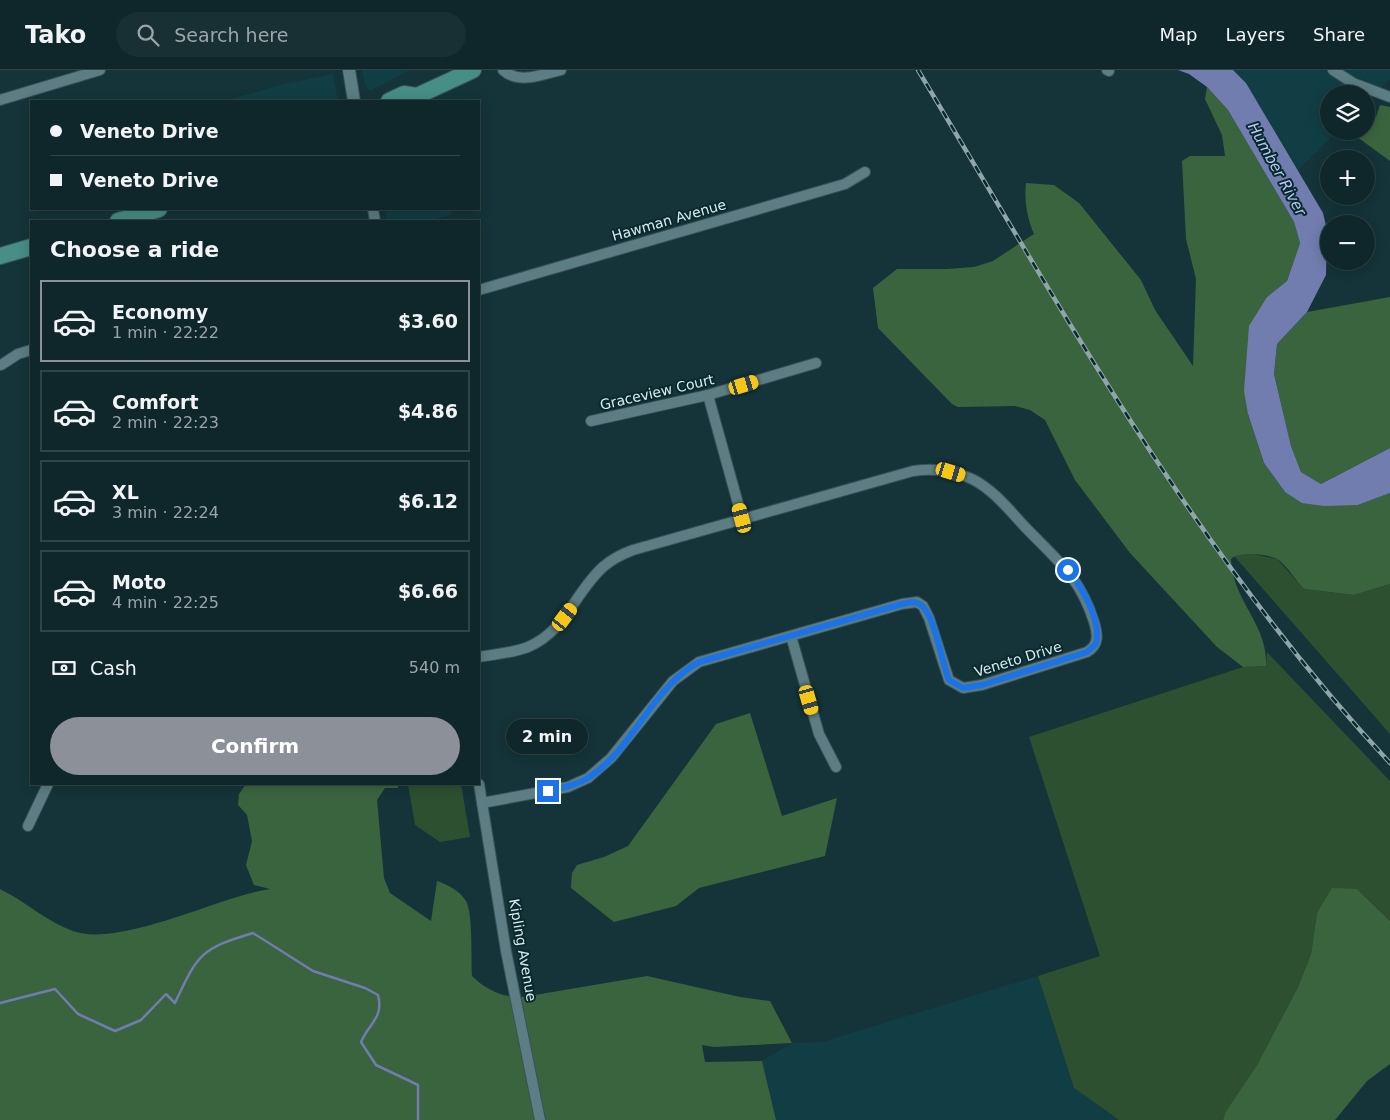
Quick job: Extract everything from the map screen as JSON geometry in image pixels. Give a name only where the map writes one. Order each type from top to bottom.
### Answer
[{"type":"main road","points":[[391,100],[404,94],[416,99],[473,70]]},
{"type":"main road","points":[[121,220],[156,210]]},
{"type":"main road","points":[[0,256],[30,247]]},
{"type":"street","points":[[0,100],[100,70]]},
{"type":"street","points":[[349,70],[354,100]]},
{"type":"street","points":[[503,70],[510,75],[521,78],[561,70]]},
{"type":"street","points":[[1333,70],[1353,83],[1390,97]]},
{"type":"street","name":"Hawman Avenue","points":[[480,290],[845,184],[865,172]]},
{"type":"street","points":[[1,366],[18,354],[30,350]]},
{"type":"street","name":"Graceview Court","points":[[590,421],[708,395],[816,363]]},
{"type":"street","points":[[708,395],[742,518]]},
{"type":"street","name":"Veneto Drive","points":[[480,657],[528,647],[546,636],[565,617],[596,574],[616,557],[633,550],[913,471],[939,469],[962,475],[979,483],[993,494],[1075,579],[1088,602],[1097,639],[1093,648],[1087,652],[982,685],[963,688],[949,680],[927,611],[917,602],[902,604],[708,659],[686,670],[667,687],[611,758],[581,782],[548,791],[482,803]]},
{"type":"street","points":[[791,636],[819,734],[836,767]]},
{"type":"street","points":[[28,826],[48,785]]},
{"type":"street","name":"Kipling Avenue","points":[[479,785],[506,951],[540,1120]]},
{"type":"shaded area","points":[[362,70],[410,70],[370,91],[365,85]]},
{"type":"shaded area","points":[[1233,70],[1390,70],[1390,79],[1375,93],[1375,85],[1320,85],[1320,140],[1328,140],[1298,170],[1246,83]]},
{"type":"shaded area","points":[[333,74],[338,100],[228,100],[284,84]]},
{"type":"shaded area","points":[[385,210],[450,210],[451,215],[430,220],[387,220]]},
{"type":"shaded area","points":[[1038,976],[1074,1088],[1119,1120],[776,1120],[762,1061],[792,1043],[822,1042]]},
{"type":"green space","points":[[1207,87],[1228,110],[1294,222],[1300,243],[1287,281],[1267,297],[1248,414],[1264,463],[1285,492],[1358,505],[1390,493],[1390,584],[1354,595],[1304,589],[1284,564],[1277,559],[1253,554],[1235,556],[1231,559],[1233,574],[1243,601],[1262,637],[1266,666],[1243,667],[1217,647],[1130,553],[1075,480],[1045,420],[1030,410],[1015,406],[958,407],[952,404],[878,328],[873,288],[897,269],[974,267],[993,261],[1034,234],[1027,209],[1026,183],[1054,185],[1079,203],[1141,280],[1155,310],[1193,366],[1196,279],[1186,239],[1182,161],[1190,156],[1225,156],[1222,135],[1205,99]]},
{"type":"green space","points":[[1380,105],[1390,107],[1390,161],[1361,140],[1375,140],[1376,117]]},
{"type":"green space","points":[[1390,297],[1390,448],[1321,484],[1301,472],[1291,446],[1274,374],[1277,344],[1307,312]]},
{"type":"green space","points":[[1249,553],[1277,559],[1304,589],[1354,595],[1390,584],[1390,734],[1234,556]]},
{"type":"green space","points":[[1267,652],[1390,781],[1390,921],[1357,889],[1317,913],[1311,954],[1298,987],[1257,1065],[1226,1111],[1223,1120],[1119,1120],[1074,1088],[1038,976],[1100,956],[1029,737],[1243,667],[1266,666]]},
{"type":"green space","points":[[750,713],[782,816],[837,798],[825,856],[699,888],[676,906],[614,922],[571,888],[572,873],[577,865],[604,857],[628,846],[716,724]]},
{"type":"green space","points":[[245,785],[398,785],[398,788],[385,788],[377,800],[384,878],[390,893],[431,921],[437,881],[457,891],[466,901],[470,916],[472,976],[496,992],[509,996],[523,997],[647,976],[740,997],[770,1001],[792,1043],[714,1047],[702,1045],[705,1062],[762,1061],[776,1120],[0,1120],[0,889],[63,927],[73,931],[93,934],[116,933],[142,927],[224,901],[270,889],[254,885],[246,865],[252,841],[247,815],[238,805],[239,794]]},
{"type":"green space","points":[[408,785],[461,785],[470,837],[440,842],[415,825]]},
{"type":"green space","points":[[1332,888],[1357,889],[1390,921],[1390,1064],[1367,1081],[1335,1120],[1223,1120],[1226,1111],[1257,1065],[1298,987],[1311,954],[1317,913]]},
{"type":"water","name":"Humber River","points":[[1178,70],[1233,70],[1246,83],[1323,213],[1323,215],[1320,215],[1320,270],[1326,270],[1326,275],[1307,312],[1277,344],[1274,374],[1291,446],[1301,472],[1321,484],[1390,448],[1390,493],[1358,505],[1324,506],[1302,503],[1285,492],[1264,463],[1248,414],[1244,391],[1249,326],[1267,297],[1287,281],[1300,243],[1294,222],[1228,110],[1207,87],[1189,74]]},
{"type":"waterway","points":[[0,1003],[55,989],[78,1014],[115,1031],[141,1020],[166,994],[175,1003],[189,974],[203,956],[211,949],[253,933],[313,971],[365,988],[378,995],[379,1009],[377,1015],[361,1042],[376,1065],[418,1085],[418,1120]]},
{"type":"railway","points":[[918,70],[1080,340],[1194,516],[1256,602],[1320,684],[1390,763]]},
{"type":"route","points":[[548,791],[574,785],[600,769],[611,758],[672,681],[699,662],[902,604],[917,602],[927,611],[949,680],[963,688],[982,685],[1087,652],[1096,644],[1096,628],[1086,597],[1068,570]]}]
